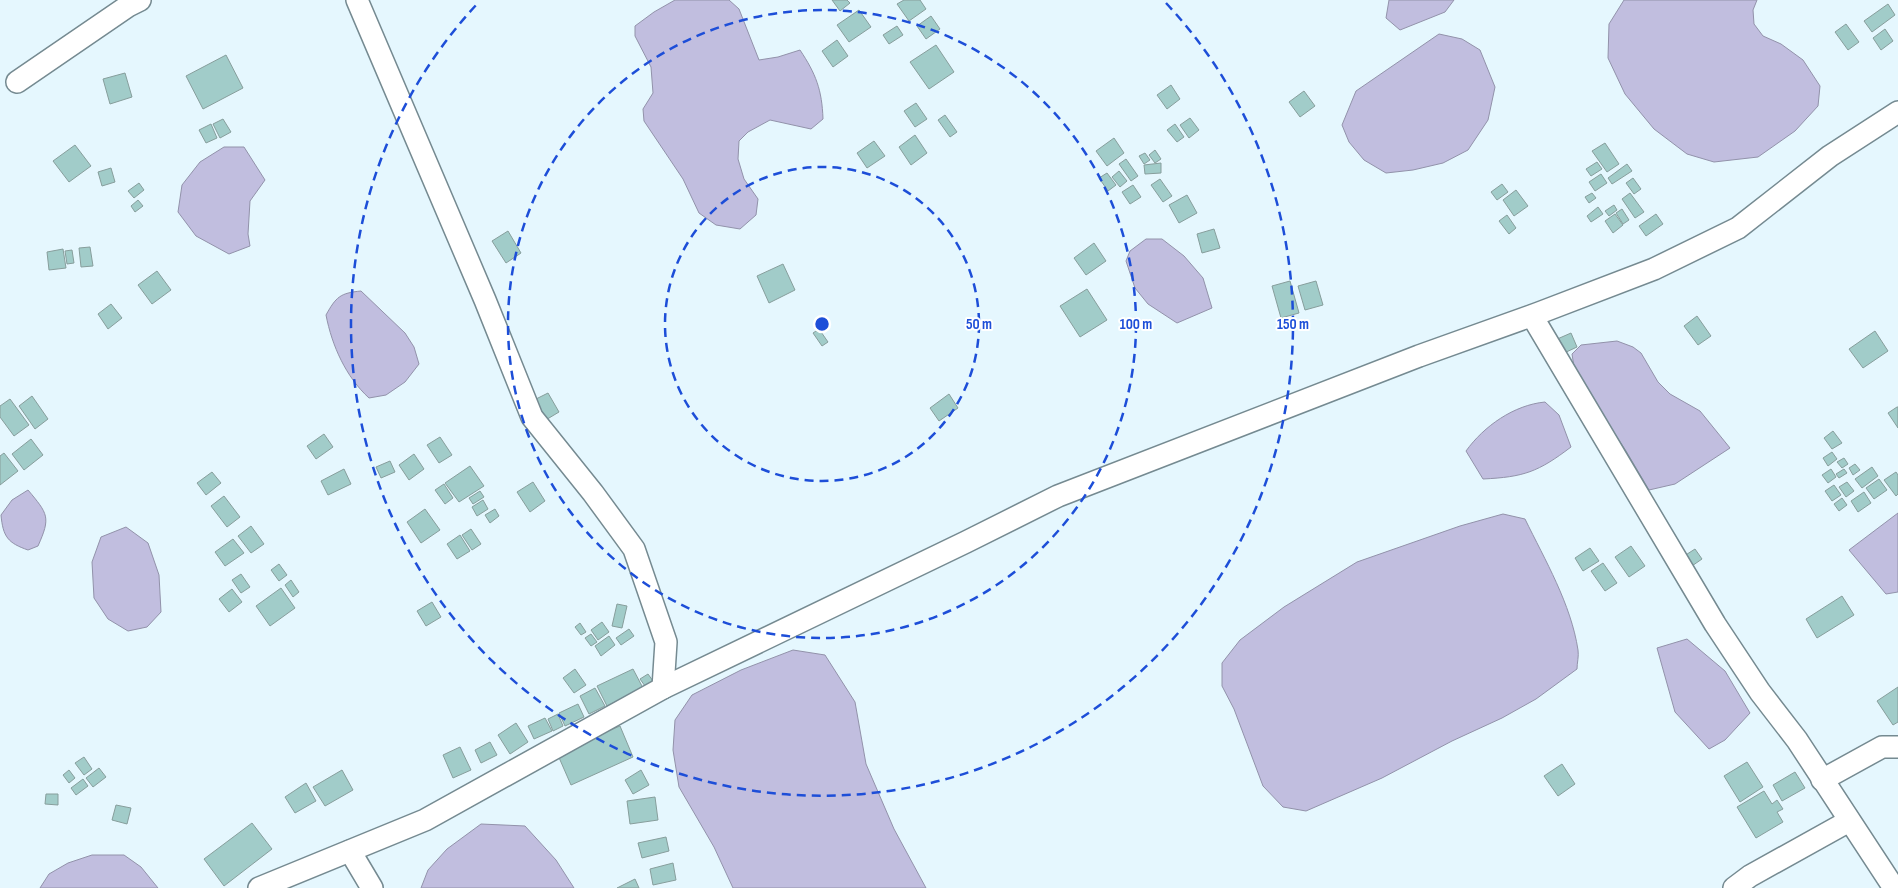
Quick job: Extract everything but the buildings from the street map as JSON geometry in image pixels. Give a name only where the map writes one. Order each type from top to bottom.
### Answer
[{"type":"street","points":[[17,82],[128,6],[140,0]]},
{"type":"street","points":[[357,0],[485,300],[532,417],[593,493],[634,549],[666,642],[663,688]]},
{"type":"street","points":[[259,888],[425,820],[663,688],[1058,496],[1410,360],[1654,269],[1738,228],[1830,156],[1898,112]]},
{"type":"street","points":[[1532,316],[1715,624],[1760,692],[1797,740],[1894,888]]},
{"type":"street","points":[[1822,780],[1882,747],[1898,747]]},
{"type":"street","points":[[1734,888],[1750,876],[1849,821]]},
{"type":"street","points":[[350,851],[372,888]]},
{"type":"shaded area","points":[[675,0],[729,0],[739,9],[759,60],[778,57],[800,50],[814,75],[820,91],[823,119],[811,129],[770,120],[748,132],[739,141],[738,159],[744,179],[758,199],[756,215],[740,229],[716,225],[699,213],[683,179],[644,121],[643,109],[653,93],[651,67],[635,36],[635,26]]},
{"type":"shaded area","points":[[1389,0],[1454,0],[1445,12],[1400,30],[1386,18]]},
{"type":"shaded area","points":[[1624,0],[1757,0],[1753,10],[1754,24],[1763,36],[1781,44],[1803,60],[1820,86],[1818,106],[1795,131],[1758,157],[1714,162],[1687,154],[1654,129],[1625,94],[1608,58],[1609,24]]},
{"type":"shaded area","points":[[1439,34],[1462,39],[1480,50],[1495,87],[1488,120],[1468,150],[1443,163],[1413,170],[1386,173],[1364,160],[1349,142],[1342,125],[1356,91]]},
{"type":"shaded area","points":[[224,147],[244,147],[265,180],[250,201],[248,234],[250,246],[229,254],[196,236],[178,212],[182,185],[200,162]]},
{"type":"shaded area","points":[[1146,239],[1162,239],[1184,256],[1203,278],[1212,308],[1177,323],[1148,304],[1135,288],[1126,261],[1130,251]]},
{"type":"shaded area","points":[[361,291],[405,333],[414,347],[419,364],[405,382],[386,395],[369,398],[353,381],[341,360],[332,338],[326,315],[339,297]]},
{"type":"shaded area","points":[[1617,341],[1633,347],[1641,353],[1658,382],[1670,394],[1700,411],[1730,448],[1675,484],[1649,490],[1575,373],[1572,354],[1581,345]]},
{"type":"shaded area","points":[[1545,402],[1559,415],[1571,447],[1530,472],[1509,477],[1483,479],[1466,451],[1473,442],[1491,425],[1511,412],[1522,407]]},
{"type":"shaded area","points":[[28,490],[40,505],[46,522],[38,546],[28,550],[11,542],[3,529],[1,515],[12,500]]},
{"type":"shaded area","points":[[1898,513],[1898,592],[1886,594],[1849,550]]},
{"type":"shaded area","points":[[1503,514],[1525,519],[1549,566],[1575,633],[1578,652],[1577,669],[1536,699],[1382,778],[1306,811],[1283,807],[1263,786],[1234,709],[1222,686],[1222,663],[1240,640],[1284,607],[1357,562],[1460,526]]},
{"type":"shaded area","points":[[126,527],[148,543],[159,575],[161,612],[147,627],[128,631],[108,619],[94,598],[92,562],[101,537]]},
{"type":"shaded area","points":[[1687,639],[1725,671],[1750,713],[1725,740],[1709,749],[1675,712],[1657,648]]},
{"type":"shaded area","points":[[793,650],[825,655],[855,702],[866,764],[894,829],[926,888],[733,888],[714,847],[679,787],[673,750],[675,720],[692,695],[741,670]]},
{"type":"shaded area","points":[[481,824],[525,826],[556,860],[574,888],[421,888],[428,870],[447,849]]},
{"type":"shaded area","points":[[92,855],[124,855],[141,867],[158,888],[40,888],[49,874],[68,863]]}]
